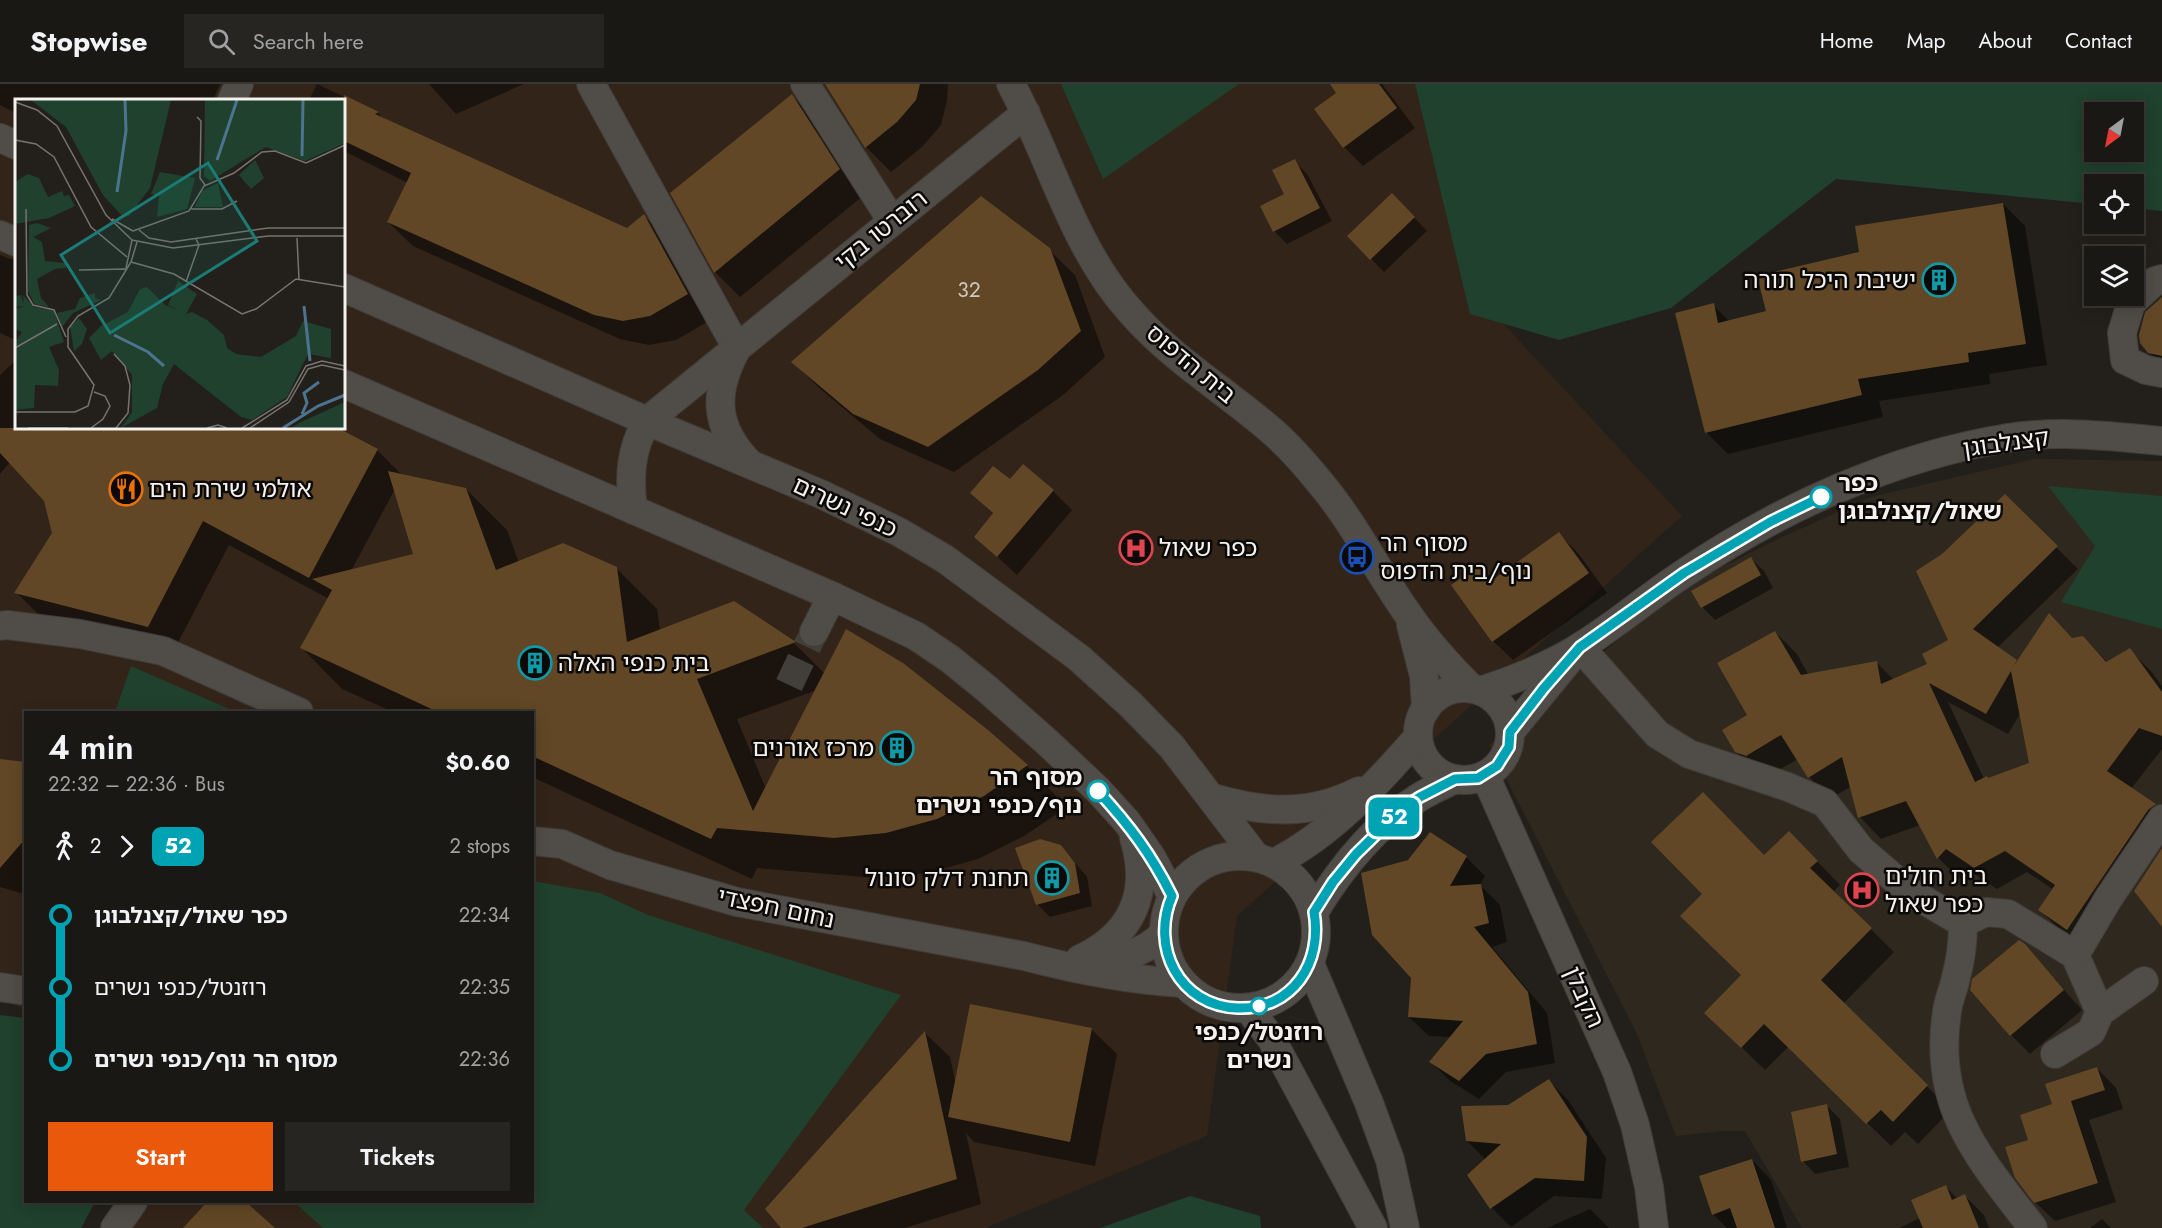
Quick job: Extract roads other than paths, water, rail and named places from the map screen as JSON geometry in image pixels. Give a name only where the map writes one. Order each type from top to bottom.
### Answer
[{"type":"street","points":[[232,99],[239,84]]},
{"type":"street","points":[[591,84],[737,348]]},
{"type":"street","points":[[805,84],[892,221]]},
{"type":"street","name":"בית הדפוס","points":[[1011,84],[1082,240],[1105,279],[1131,312],[1170,351],[1268,427],[1297,456],[1325,488],[1410,617],[1447,663],[1476,690]]},
{"type":"street","name":"רוברטו בקי","points":[[633,510],[631,464],[638,435],[647,421],[1026,113]]},
{"type":"street","points":[[0,138],[15,146]]},
{"type":"street","points":[[0,235],[15,242]]},
{"type":"street","points":[[2162,279],[2155,281],[2131,303],[2122,333],[2125,360],[2146,370],[2162,373]]},
{"type":"street","name":"כנפי נשרים","points":[[345,288],[647,421],[823,495],[899,532],[970,576],[1079,658],[1122,698],[1172,747],[1265,860]]},
{"type":"street","name":"רוברטו בקי","points":[[737,348],[721,384],[720,411],[729,439],[750,464]]},
{"type":"street","points":[[345,384],[832,596],[916,636],[950,659],[1047,742],[1098,790],[1127,822],[1152,858],[1172,896]]},
{"type":"street","name":"קצנלבוגן","points":[[1580,647],[1684,573],[1770,522],[1821,496],[1901,465],[1945,452],[2009,438],[2082,434],[2162,441]]},
{"type":"street","points":[[814,632],[832,596]]},
{"type":"street","name":"בית הדפוס","points":[[1410,617],[1424,676],[1426,709]]},
{"type":"street","points":[[0,626],[7,624],[80,633],[163,651],[297,711]]},
{"type":"street","points":[[1476,690],[1498,704],[1506,717],[1510,732],[1509,747],[1502,761],[1485,775],[1470,780],[1455,779],[1441,774],[1430,764],[1422,752],[1418,737],[1420,722],[1426,709],[1436,698],[1450,691],[1476,690],[1535,671],[1580,647]]},
{"type":"street","points":[[1510,732],[1580,647]]},
{"type":"street","points":[[1580,647],[1657,734],[1689,754],[1788,787],[1825,803],[1860,850],[1910,891],[1963,923]]},
{"type":"street","points":[[1265,860],[1289,855],[1316,836],[1378,781],[1418,737]]},
{"type":"street","name":"הקבלן","points":[[1485,775],[1617,1072],[1635,1125],[1649,1187],[1654,1228]]},
{"type":"street","points":[[1314,912],[1350,860],[1385,825],[1420,797],[1455,779]]},
{"type":"street","points":[[1213,798],[1257,808],[1308,809],[1340,799],[1378,781]]},
{"type":"street","points":[[2075,955],[2108,899],[2162,819]]},
{"type":"street","points":[[1080,959],[1110,942],[1123,929],[1134,908],[1140,868],[1135,839],[1127,822]]},
{"type":"street","name":"נחום חפצדי","points":[[534,841],[562,844],[610,865],[737,902],[1024,956],[1117,976],[1183,983]]},
{"type":"street","points":[[1233,856],[1265,860],[1282,868],[1302,886],[1314,912],[1317,939],[1310,964],[1302,978],[1288,992],[1268,1003],[1248,1008],[1214,1004],[1193,992],[1183,983],[1169,961],[1164,933],[1166,914],[1172,896],[1183,881],[1205,863],[1233,856]]},
{"type":"street","points":[[1963,923],[1986,912],[2008,914],[2075,955],[2100,1012]]},
{"type":"street","points":[[1963,923],[1957,976],[1947,1009],[1942,1046],[1947,1086],[1959,1121],[1980,1159],[2033,1228]]},
{"type":"street","name":"נחום חפצדי","points":[[1024,956],[1080,959],[1127,956],[1148,947],[1164,933]]},
{"type":"street","points":[[1310,964],[1369,1103],[1390,1160],[1405,1228]]},
{"type":"street","points":[[2055,1054],[2091,1032],[2100,1012],[2144,981]]},
{"type":"street","points":[[0,987],[24,991]]},
{"type":"street","points":[[1248,1008],[1271,1038],[1373,1228]]},
{"type":"street","points":[[115,1228],[132,1203]]},
{"type":"tunnel","points":[[789,685],[814,632]]},
{"type":"place","name":"ישיבת היכל תורה","points":[[1939,280]]},
{"type":"place","name":"אולמי שירת הים","points":[[126,489]]},
{"type":"place","name":"כפר שאול/קצנלבוגן","points":[[1821,497]]},
{"type":"place","name":"כפר שאול","points":[[1136,548]]},
{"type":"place","name":"מסוף הר נוף/בית הדפוס","points":[[1357,557]]},
{"type":"place","name":"בית כנפי האלה","points":[[535,663]]},
{"type":"place","name":"מרכז אורנים","points":[[897,748]]},
{"type":"place","name":"מסוף הר נוף/כנפי נשרים","points":[[1098,791]]},
{"type":"place","name":"תחנת דלק סונול","points":[[1052,878]]},
{"type":"place","name":"בית חולים כפר שאול","points":[[1862,890]]},
{"type":"place","name":"רוזנטל/כנפי נשרים","points":[[1259,1006]]}]
